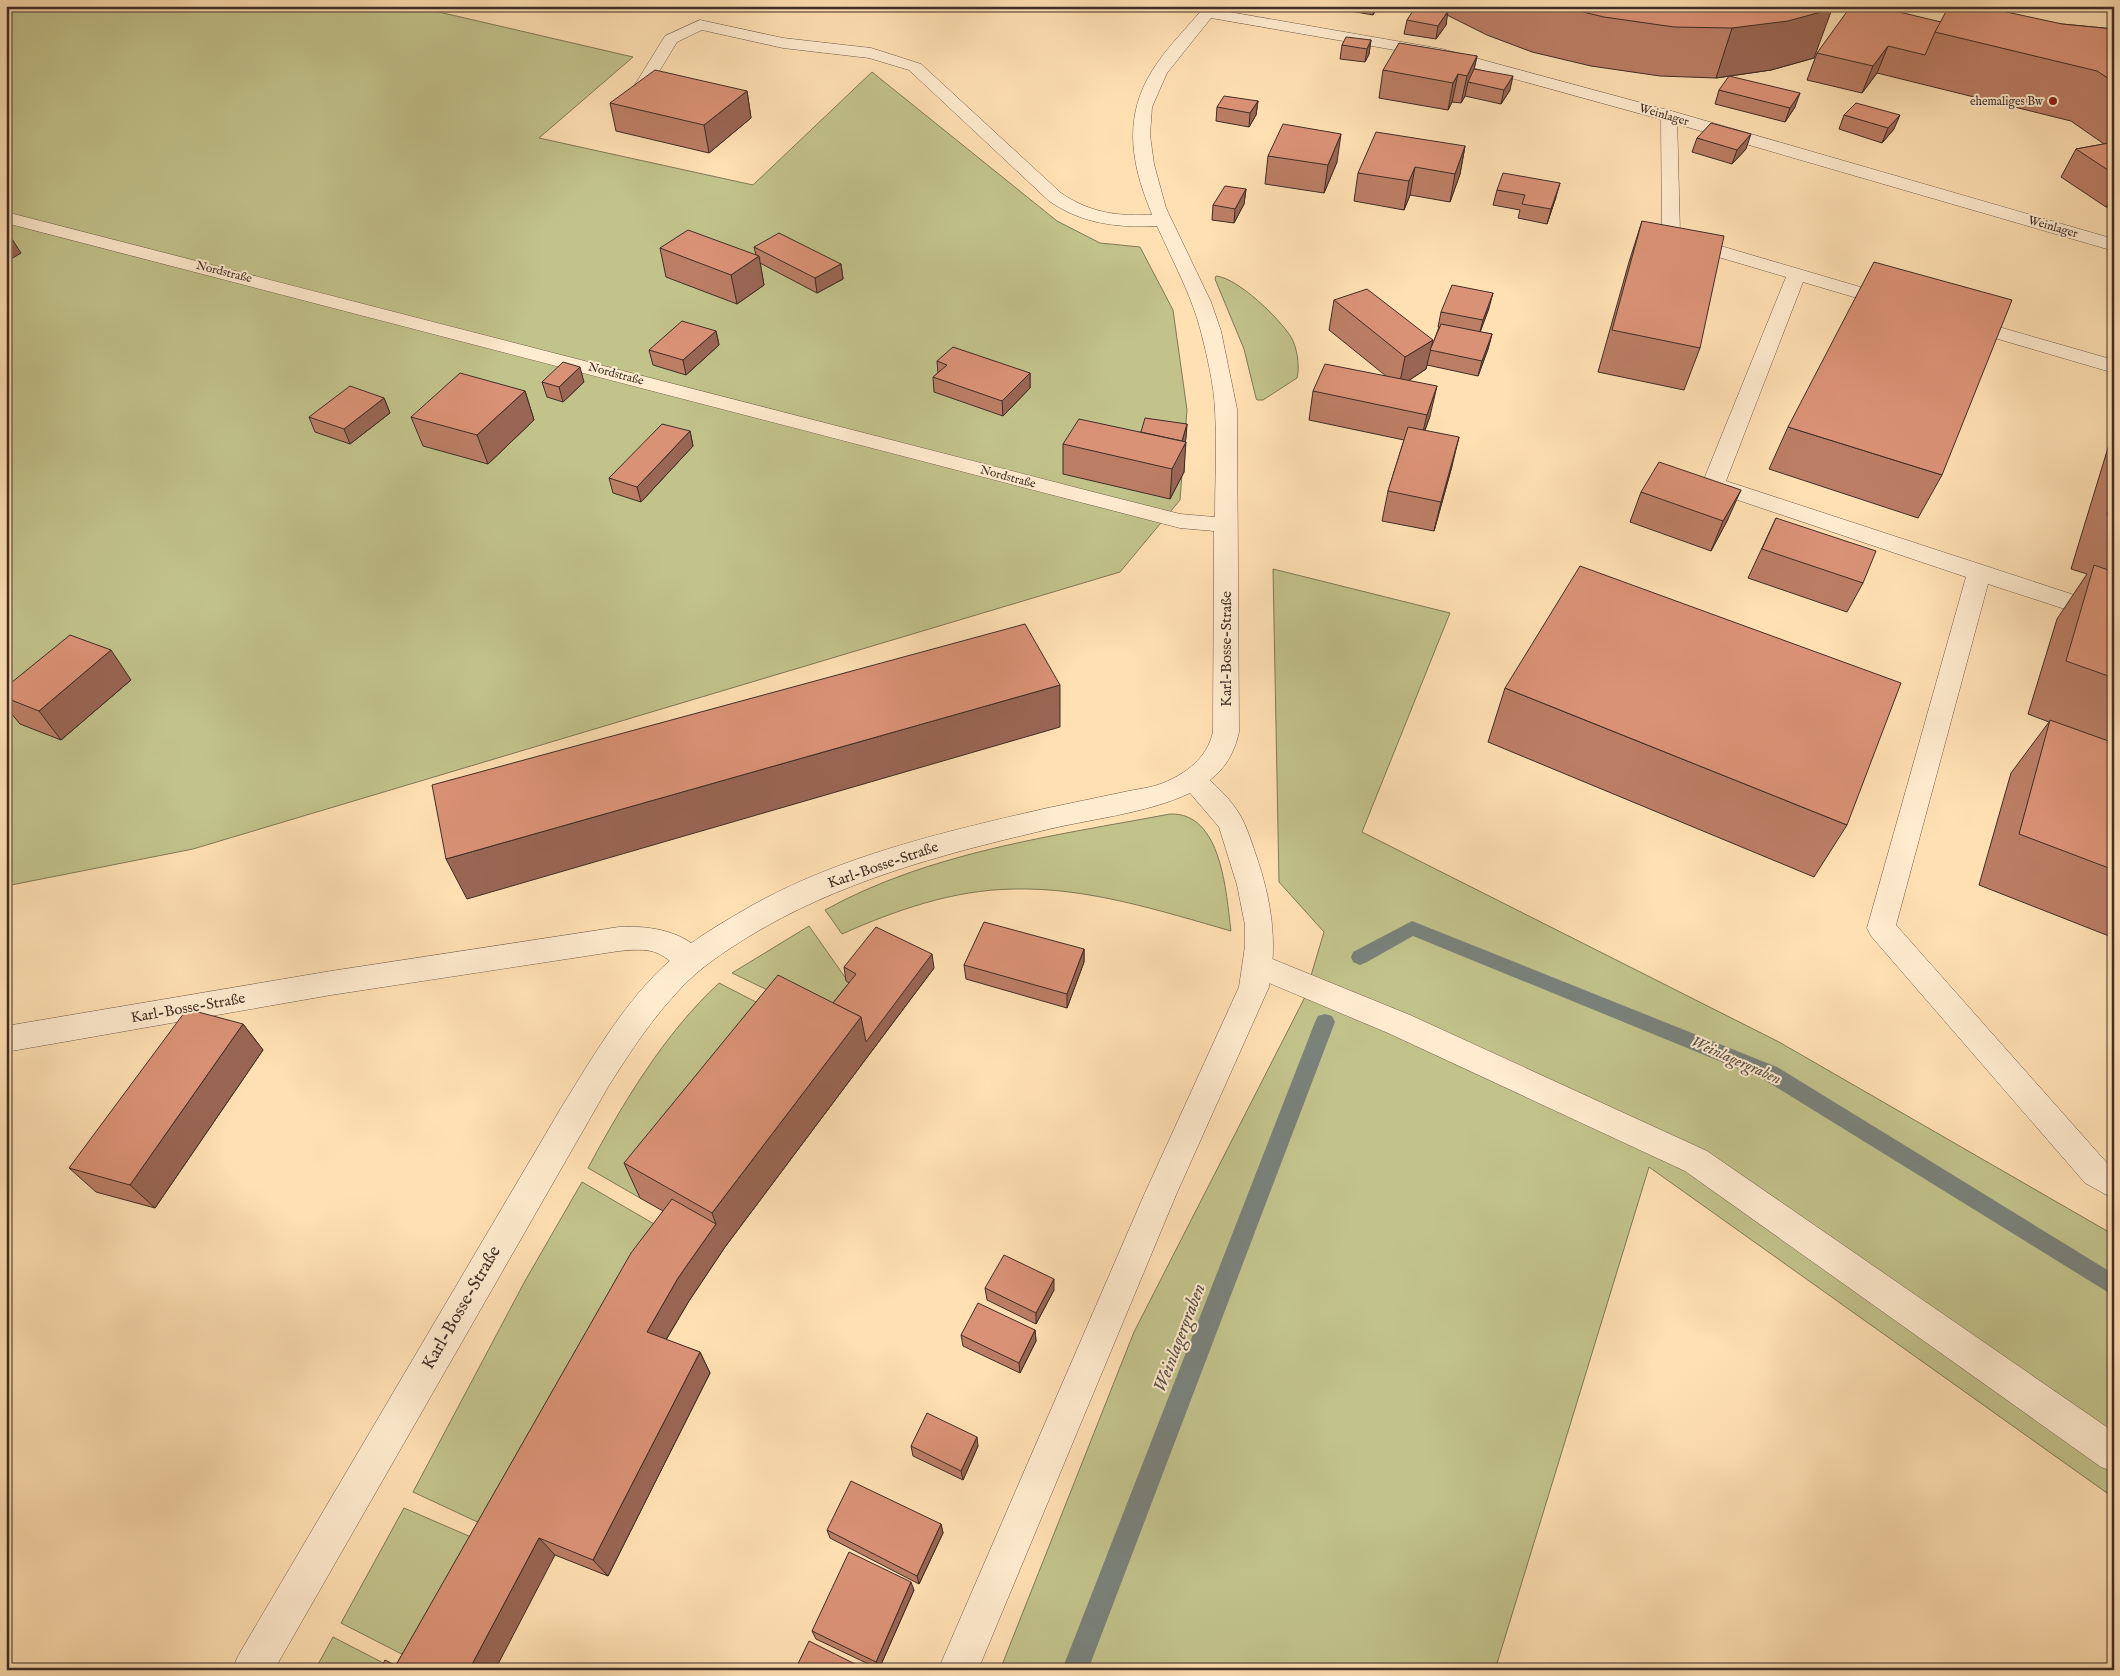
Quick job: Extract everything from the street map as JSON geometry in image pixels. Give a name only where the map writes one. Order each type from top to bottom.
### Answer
[{"type":"street","name":"Weinlager","points":[[1210,10],[1306,32],[1420,48],[1669,116],[2114,244]]},
{"type":"street","name":"Karl-Bosse-Straße","points":[[252,1670],[562,1135],[605,1064],[654,995],[691,960],[718,941],[783,903],[881,864],[980,834],[1162,794],[1193,779],[1211,765],[1218,755],[1226,732],[1226,415],[1215,350],[1201,302],[1162,220],[1153,196],[1143,154],[1141,126],[1144,107],[1159,72],[1210,10]]},
{"type":"street","points":[[631,104],[671,39],[700,25],[783,43],[871,53],[915,67],[1055,197],[1072,208],[1108,221],[1162,220]]},
{"type":"street","points":[[1669,116],[1671,237],[1912,308]]},
{"type":"street","name":"Nordstraße","points":[[6,217],[1180,521],[1226,525]]},
{"type":"street","points":[[1797,274],[1713,484],[2114,617]]},
{"type":"street","points":[[1941,317],[2114,368]]},
{"type":"street","points":[[1979,573],[1881,928],[2096,1173],[2114,1184]]},
{"type":"street","points":[[958,1670],[1160,1195],[1254,987],[1260,966],[1262,943],[1260,921],[1235,833],[1224,812],[1193,779]]},
{"type":"street","name":"Karl-Bosse-Straße","points":[[6,1039],[331,983],[619,939],[645,938],[661,940],[691,960]]},
{"type":"street","points":[[1260,966],[1399,1024],[1696,1161],[2114,1454]]},
{"type":"green space","points":[[6,6],[413,6],[633,57],[539,138],[753,185],[872,72],[1057,221],[1100,243],[1140,247],[1173,310],[1187,410],[1180,500],[1120,572],[193,849],[6,886]]},
{"type":"green space","points":[[1216,276],[1225,278],[1257,300],[1285,329],[1293,341],[1298,362],[1297,378],[1263,400],[1257,400],[1256,398],[1244,349],[1215,279]]},
{"type":"green space","points":[[1273,569],[1450,613],[1362,832],[1779,1042],[2114,1235],[2114,1498],[1649,1167],[1495,1670],[1000,1670],[1134,1332],[1304,999],[1324,932],[1279,882]]},
{"type":"green space","points":[[1170,814],[1187,817],[1201,826],[1211,840],[1223,877],[1231,931],[1124,902],[1096,896],[1041,889],[991,890],[947,897],[904,909],[842,934],[825,910],[865,890],[949,860],[993,848]]},
{"type":"green space","points":[[809,926],[847,980],[858,988],[832,1021],[732,973]]},
{"type":"green space","points":[[719,983],[785,1017],[640,1198],[588,1168],[630,1094],[646,1070],[680,1024]]},
{"type":"green space","points":[[582,1182],[673,1235],[499,1532],[413,1492],[525,1281]]},
{"type":"green space","points":[[404,1508],[492,1546],[425,1666],[341,1623]]},
{"type":"green space","points":[[333,1637],[397,1670],[315,1670]]},
{"type":"building","points":[[1416,6],[1448,11],[1438,26],[1407,20]]},
{"type":"building","points":[[1558,6],[1825,6],[1832,9],[1788,21],[1732,28],[1674,27],[1604,17]]},
{"type":"building","points":[[1851,6],[1874,6],[1941,22],[1925,55],[1888,46],[1873,66],[1817,53]]},
{"type":"building","points":[[1949,6],[1979,6],[2062,24],[2114,29],[2114,82],[2097,71],[1935,32]]},
{"type":"building","points":[[1346,37],[1371,40],[1367,49],[1342,45]]},
{"type":"building","points":[[1399,43],[1477,56],[1467,76],[1458,74],[1453,83],[1383,70]]},
{"type":"building","points":[[1474,69],[1513,76],[1504,90],[1468,82]]},
{"type":"building","points":[[655,70],[747,91],[704,125],[610,103]]},
{"type":"building","points":[[1729,76],[1800,93],[1790,108],[1719,90]]},
{"type":"building","points":[[1224,96],[1258,101],[1250,113],[1217,107]]},
{"type":"building","points":[[1856,103],[1900,115],[1888,128],[1844,115]]},
{"type":"building","points":[[1711,123],[1751,134],[1737,150],[1697,138]]},
{"type":"building","points":[[1283,124],[1341,134],[1328,165],[1268,156]]},
{"type":"building","points":[[1376,132],[1465,146],[1455,174],[1415,167],[1409,181],[1358,173]]},
{"type":"building","points":[[2114,142],[2114,174],[2076,149]]},
{"type":"building","points":[[1503,173],[1560,183],[1551,209],[1522,204],[1525,195],[1497,190]]},
{"type":"building","points":[[1225,186],[1246,189],[1235,209],[1213,205]]},
{"type":"building","points":[[1642,221],[1724,236],[1700,348],[1612,330]]},
{"type":"building","points":[[688,230],[759,256],[731,275],[660,248]]},
{"type":"building","points":[[779,233],[841,264],[815,278],[754,247]]},
{"type":"building","points":[[1874,262],[2012,300],[1942,475],[1788,427]]},
{"type":"building","points":[[1452,285],[1493,293],[1483,320],[1441,312]]},
{"type":"building","points":[[1367,289],[1433,340],[1405,357],[1334,300]]},
{"type":"building","points":[[682,321],[716,331],[683,360],[649,350]]},
{"type":"building","points":[[1441,324],[1492,334],[1482,361],[1430,350]]},
{"type":"building","points":[[953,347],[1030,373],[1002,401],[933,377],[947,365],[937,361]]},
{"type":"building","points":[[563,362],[580,367],[559,387],[542,382]]},
{"type":"building","points":[[1325,364],[1437,386],[1427,415],[1313,391]]},
{"type":"building","points":[[460,373],[525,391],[477,435],[411,417]]},
{"type":"building","points":[[350,386],[384,398],[344,429],[309,417]]},
{"type":"building","points":[[1145,418],[1187,424],[1182,441],[1141,432]]},
{"type":"building","points":[[1079,419],[1186,442],[1172,469],[1063,444]]},
{"type":"building","points":[[662,424],[690,431],[637,487],[609,478]]},
{"type":"building","points":[[1408,427],[1459,437],[1441,502],[1388,491]]},
{"type":"building","points":[[1659,462],[1741,490],[1723,521],[1641,492]]},
{"type":"building","points":[[2114,492],[2114,517],[2107,515]]},
{"type":"building","points":[[1776,518],[1876,551],[1863,583],[1762,549]]},
{"type":"building","points":[[2094,565],[2114,572],[2114,678],[2066,661]]},
{"type":"building","points":[[1580,566],[1901,683],[1847,825],[1505,688]]},
{"type":"building","points":[[1025,624],[1060,685],[446,859],[432,785]]},
{"type":"building","points":[[70,635],[111,650],[39,711],[6,698],[6,687]]},
{"type":"building","points":[[2050,720],[2114,743],[2114,870],[2019,834]]},
{"type":"building","points":[[984,922],[1084,949],[1067,994],[964,965]]},
{"type":"building","points":[[876,927],[932,954],[866,1042],[861,1017],[833,1003],[856,974],[844,967]]},
{"type":"building","points":[[778,975],[861,1017],[712,1213],[624,1163]]},
{"type":"building","points":[[187,1009],[243,1024],[130,1185],[69,1168]]},
{"type":"building","points":[[672,1199],[716,1224],[678,1278],[647,1332],[700,1352],[593,1560],[539,1538],[469,1670],[405,1670],[396,1665],[631,1253]]},
{"type":"building","points":[[1004,1255],[1054,1279],[1036,1313],[985,1288]]},
{"type":"building","points":[[978,1303],[1035,1330],[1019,1363],[961,1335]]},
{"type":"building","points":[[927,1413],[977,1437],[961,1471],[911,1446]]},
{"type":"building","points":[[851,1481],[941,1524],[917,1576],[827,1530]]},
{"type":"building","points":[[849,1552],[911,1582],[876,1662],[812,1631]]},
{"type":"building","points":[[809,1641],[867,1670],[795,1670]]},
{"type":"building","points":[[385,1660],[405,1670],[380,1670]]},
{"type":"waterway","name":"Weinlagergraben","points":[[1360,957],[1412,928],[1770,1073],[2114,1286]]},
{"type":"waterway","name":"Weinlagergraben","points":[[1075,1670],[1325,1022]]},
{"type":"place","name":"ehemaliges Bw","points":[[2053,101]]}]
